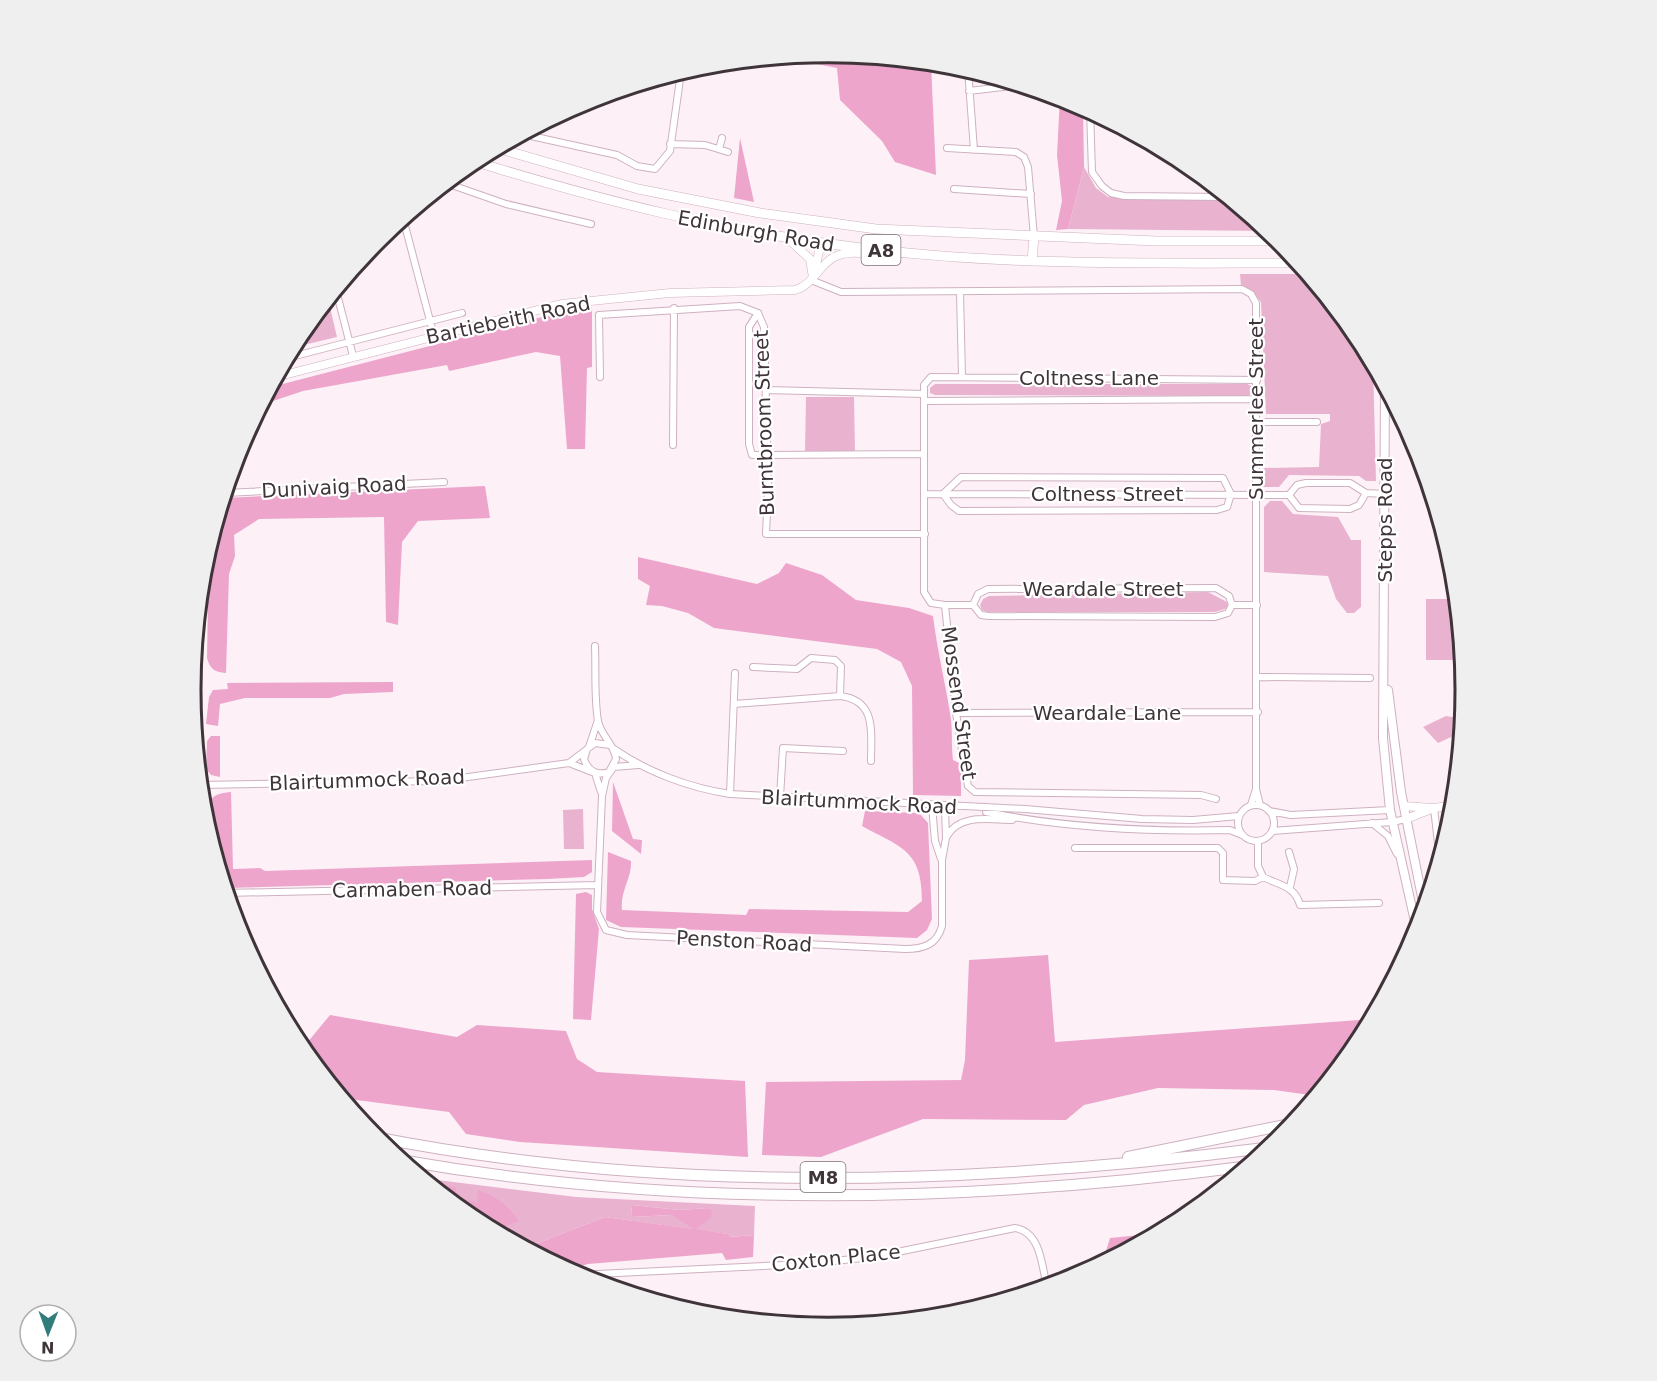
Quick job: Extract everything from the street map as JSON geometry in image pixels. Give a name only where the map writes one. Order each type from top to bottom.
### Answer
[{"type":"highway","points":[[1065,1170],[1279,1126]]},
{"type":"highway","name":"M8","points":[[392,1141],[461,1154],[600,1171],[879,1177],[1065,1170],[1256,1149]]},
{"type":"highway","name":"M8","points":[[416,1163],[458,1170],[610,1186],[738,1193],[883,1195],[1035,1189],[1235,1168]]},
{"type":"main road","name":"Edinburgh Road","points":[[508,151],[638,189],[826,223],[876,229],[1034,237],[1265,241]]},
{"type":"main road","name":"Edinburgh Road","points":[[486,165],[628,207],[821,243],[901,252],[1032,261],[1287,263]]},
{"type":"main road","points":[[821,243],[826,223]]},
{"type":"main road","points":[[1032,261],[1034,237]]},
{"type":"main road","name":"Stepps Road","points":[[1385,402],[1383,738],[1389,810],[1413,917]]},
{"type":"main road","name":"Stepps Road","points":[[1384,654],[1406,819],[1422,896]]},
{"type":"main road","points":[[1389,810],[1404,806]]},
{"type":"street","points":[[968,79],[974,150]]},
{"type":"street","points":[[534,137],[617,155],[637,166],[654,169],[670,151],[680,81]]},
{"type":"street","points":[[969,91],[1001,87]]},
{"type":"street","points":[[1090,121],[1092,172],[1111,193],[1124,196],[1215,197]]},
{"type":"street","points":[[719,150],[722,138]]},
{"type":"street","points":[[670,144],[705,145],[728,152]]},
{"type":"street","points":[[947,148],[1016,152],[1023,157],[1028,167],[1034,237]]},
{"type":"street","points":[[456,186],[506,204],[591,224]]},
{"type":"street","points":[[954,189],[1031,194]]},
{"type":"street","points":[[405,228],[434,336]]},
{"type":"street","points":[[787,238],[810,259],[812,279]]},
{"type":"street","points":[[812,279],[821,243]]},
{"type":"street","points":[[812,279],[832,258],[843,254],[888,256],[901,252]]},
{"type":"street","name":"Bartiebeith Road","points":[[287,374],[561,304],[670,293],[795,290],[812,279]]},
{"type":"street","name":"Summerlee Street","points":[[812,279],[841,292],[1242,289],[1251,294],[1256,303],[1257,380],[1258,712],[1256,789]]},
{"type":"street","points":[[960,292],[962,377]]},
{"type":"street","points":[[338,300],[354,356]]},
{"type":"street","points":[[600,377],[599,315],[674,308],[740,306],[758,313]]},
{"type":"street","points":[[673,445],[674,308]]},
{"type":"street","name":"Bartiebeith Road","points":[[300,354],[462,313]]},
{"type":"street","name":"Burntbroom Street","points":[[758,313],[764,327],[766,534],[925,534]]},
{"type":"street","name":"Burntbroom Street","points":[[758,313],[749,327],[749,444],[752,455],[767,457]]},
{"type":"street","name":"Coltness Lane","points":[[924,385],[932,377],[1257,380]]},
{"type":"street","name":"Mossend Street","points":[[924,385],[924,591],[931,603],[945,605],[956,713],[968,786],[975,792],[1201,795],[1216,799]]},
{"type":"street","name":"Coltness Lane","points":[[766,390],[924,397],[1257,399]]},
{"type":"street","points":[[1257,422],[1317,422]]},
{"type":"street","points":[[767,457],[924,454]]},
{"type":"street","points":[[961,477],[1223,478],[1231,494],[1227,507],[1217,510],[959,511],[943,494],[961,477]]},
{"type":"street","name":"Dunivaig Road","points":[[233,493],[444,482]]},
{"type":"street","name":"Coltness Street","points":[[1289,495],[1297,485],[1306,483],[1350,483],[1366,494],[1386,494]]},
{"type":"street","name":"Coltness Street","points":[[925,494],[1289,495]]},
{"type":"street","name":"Coltness Street","points":[[1289,495],[1299,508],[1350,509],[1359,505],[1366,494]]},
{"type":"street","name":"Weardale Street","points":[[1216,588],[1229,596],[1232,604],[1228,613],[1215,617],[989,616],[981,615],[973,605],[978,594],[988,589],[1216,588]]},
{"type":"street","points":[[1232,604],[1257,605]]},
{"type":"street","name":"Weardale Street","points":[[945,605],[973,605]]},
{"type":"street","points":[[595,646],[598,720],[602,734],[612,747],[616,759],[606,778],[602,796]]},
{"type":"street","points":[[753,667],[797,669],[811,658],[836,660],[841,666],[840,696]]},
{"type":"street","points":[[730,794],[735,673]]},
{"type":"street","points":[[1258,677],[1370,678]]},
{"type":"street","points":[[734,704],[840,696],[859,701],[868,712],[871,721],[871,761]]},
{"type":"street","name":"Weardale Lane","points":[[956,713],[1258,712]]},
{"type":"street","points":[[598,720],[587,748],[586,765],[593,772],[602,796]]},
{"type":"street","points":[[587,748],[600,742],[612,747]]},
{"type":"street","name":"Blairtummock Road","points":[[612,747],[644,767]]},
{"type":"street","name":"Blairtummock Road","points":[[569,763],[587,748]]},
{"type":"street","points":[[780,797],[783,748],[843,751]]},
{"type":"street","name":"Blairtummock Road","points":[[208,785],[439,781],[569,763],[593,772]]},
{"type":"street","name":"Blairtummock Road","points":[[613,767],[626,764],[644,767],[692,785],[730,794],[945,807],[1025,809],[1142,819],[1193,820],[1239,816]]},
{"type":"street","points":[[593,772],[604,774],[613,767]]},
{"type":"street","points":[[1256,789],[1251,805],[1239,816],[1238,829],[1249,840],[1258,841],[1272,831],[1392,822],[1434,808]]},
{"type":"street","points":[[1256,789],[1260,805]]},
{"type":"street","name":"Penston Road","points":[[602,796],[597,885],[599,920],[606,930],[621,934],[918,949],[929,945],[940,935],[943,917],[942,860],[946,838],[945,807]]},
{"type":"street","points":[[1251,805],[1260,805],[1269,811],[1273,817],[1272,831]]},
{"type":"street","name":"Penston Road","points":[[932,806],[935,841],[942,860]]},
{"type":"street","points":[[1404,806],[1445,806]]},
{"type":"street","name":"Blairtummock Road","points":[[970,808],[1024,820],[1142,830],[1230,830],[1242,834]]},
{"type":"street","points":[[1434,808],[1438,841]]},
{"type":"street","points":[[1269,811],[1291,815],[1389,810]]},
{"type":"street","points":[[946,838],[955,825],[969,820],[1024,820]]},
{"type":"street","points":[[1371,823],[1388,836],[1398,857]]},
{"type":"street","points":[[1258,841],[1258,866],[1263,877],[1290,887],[1297,893],[1300,905],[1379,903]]},
{"type":"street","points":[[1075,848],[1218,848],[1223,853],[1223,880],[1255,881],[1263,877]]},
{"type":"street","points":[[1289,852],[1294,869],[1290,887]]},
{"type":"street","name":"Carmaben Road","points":[[234,893],[597,885]]},
{"type":"street","name":"Coxton Place","points":[[598,1274],[804,1264],[873,1257],[1015,1228],[1022,1229],[1035,1239],[1045,1279]]},
{"type":"shaded area","points":[[814,63],[870,64],[931,72],[936,175],[895,162],[882,141],[840,100],[837,68]]},
{"type":"shaded area","points":[[1059,107],[1083,118],[1084,167],[1068,229],[1056,230],[1062,201],[1057,155]]},
{"type":"shaded area","points":[[740,138],[754,202],[734,198]]},
{"type":"shaded area","points":[[1084,167],[1096,188],[1108,197],[1218,200],[1255,231],[1068,229]]},
{"type":"shaded area","points":[[1240,274],[1297,274],[1350,342],[1373,380],[1376,481],[1366,481],[1359,476],[1289,475],[1279,487],[1263,487],[1264,468],[1319,467],[1321,424],[1330,421],[1330,414],[1266,414],[1261,302],[1251,290],[1241,286]]},
{"type":"shaded area","points":[[592,307],[592,367],[587,368],[585,449],[567,449],[560,356],[536,352],[449,371],[447,365],[303,391],[272,401],[281,384],[542,317]]},
{"type":"shaded area","points":[[331,310],[337,337],[305,345]]},
{"type":"shaded area","points":[[935,384],[1247,384],[1253,387],[1252,393],[1248,396],[935,395],[930,393],[930,388]]},
{"type":"shaded area","points":[[806,397],[854,397],[855,451],[805,451]]},
{"type":"shaded area","points":[[485,486],[490,518],[418,521],[402,542],[398,625],[386,622],[384,517],[259,519],[234,535],[235,556],[229,574],[226,673],[216,671],[211,667],[207,658],[208,597],[222,528],[231,498]]},
{"type":"shaded area","points":[[1270,501],[1282,501],[1293,514],[1338,517],[1351,540],[1361,540],[1361,607],[1354,613],[1347,613],[1336,599],[1328,576],[1264,572],[1264,507]]},
{"type":"shaded area","points":[[638,557],[757,584],[779,573],[786,563],[822,575],[856,600],[909,608],[933,616],[951,719],[953,760],[961,764],[961,796],[913,795],[912,686],[901,662],[877,649],[714,628],[688,613],[662,606],[646,605],[650,586],[638,579]]},
{"type":"shaded area","points":[[1208,592],[1227,602],[1228,608],[1215,612],[987,612],[982,610],[980,605],[983,599],[989,596]]},
{"type":"shaded area","points":[[1426,599],[1449,599],[1455,660],[1426,660]]},
{"type":"shaded area","points":[[393,682],[393,692],[344,694],[330,698],[245,698],[220,704],[218,726],[206,724],[209,697],[213,690],[228,689],[227,683]]},
{"type":"shaded area","points":[[1446,716],[1455,718],[1455,735],[1438,743],[1423,727]]},
{"type":"shaded area","points":[[211,736],[220,736],[220,777],[211,775],[206,769],[207,741]]},
{"type":"shaded area","points":[[613,782],[633,839],[642,840],[641,854],[612,831]]},
{"type":"shaded area","points":[[231,792],[233,869],[260,868],[265,871],[592,860],[592,872],[584,877],[547,879],[233,888],[222,853],[211,800],[219,794]]},
{"type":"shaded area","points":[[583,809],[584,849],[564,849],[563,810]]},
{"type":"shaded area","points":[[865,811],[919,813],[928,823],[932,919],[927,930],[917,938],[621,927],[606,920],[608,852],[631,861],[622,910],[746,915],[749,909],[908,912],[922,901],[921,884],[914,861],[899,846],[862,826]]},
{"type":"shaded area","points":[[586,892],[592,895],[592,909],[599,929],[591,1020],[573,1019],[576,894]]},
{"type":"shaded area","points":[[1048,955],[1055,1042],[1362,1020],[1308,1095],[1274,1090],[1158,1088],[1084,1105],[1066,1120],[923,1119],[821,1157],[762,1155],[766,1082],[961,1080],[965,1060],[969,960]]},
{"type":"shaded area","points":[[330,1015],[457,1037],[477,1025],[566,1031],[577,1059],[597,1072],[745,1081],[748,1157],[520,1142],[466,1134],[449,1112],[353,1100],[309,1041]]},
{"type":"shaded area","points":[[437,1180],[576,1197],[755,1206],[754,1235],[729,1237],[728,1234],[605,1217],[535,1244],[480,1212]],"holes":[[[632,1205],[679,1210],[708,1208],[711,1218],[672,1215],[631,1217]]]},
{"type":"shaded area","points":[[443,1185],[455,1187],[459,1197]]},
{"type":"shaded area","points":[[478,1190],[484,1192],[501,1202],[519,1221],[504,1227],[460,1197],[477,1203]]},
{"type":"shaded area","points":[[632,1205],[679,1210],[708,1208],[712,1211],[711,1218],[696,1229],[728,1234],[730,1237],[754,1235],[753,1257],[726,1260],[722,1253],[580,1266],[535,1244],[605,1217],[694,1229],[672,1215],[631,1217]]},
{"type":"shaded area","points":[[1140,1235],[1105,1253],[1110,1238]]}]
